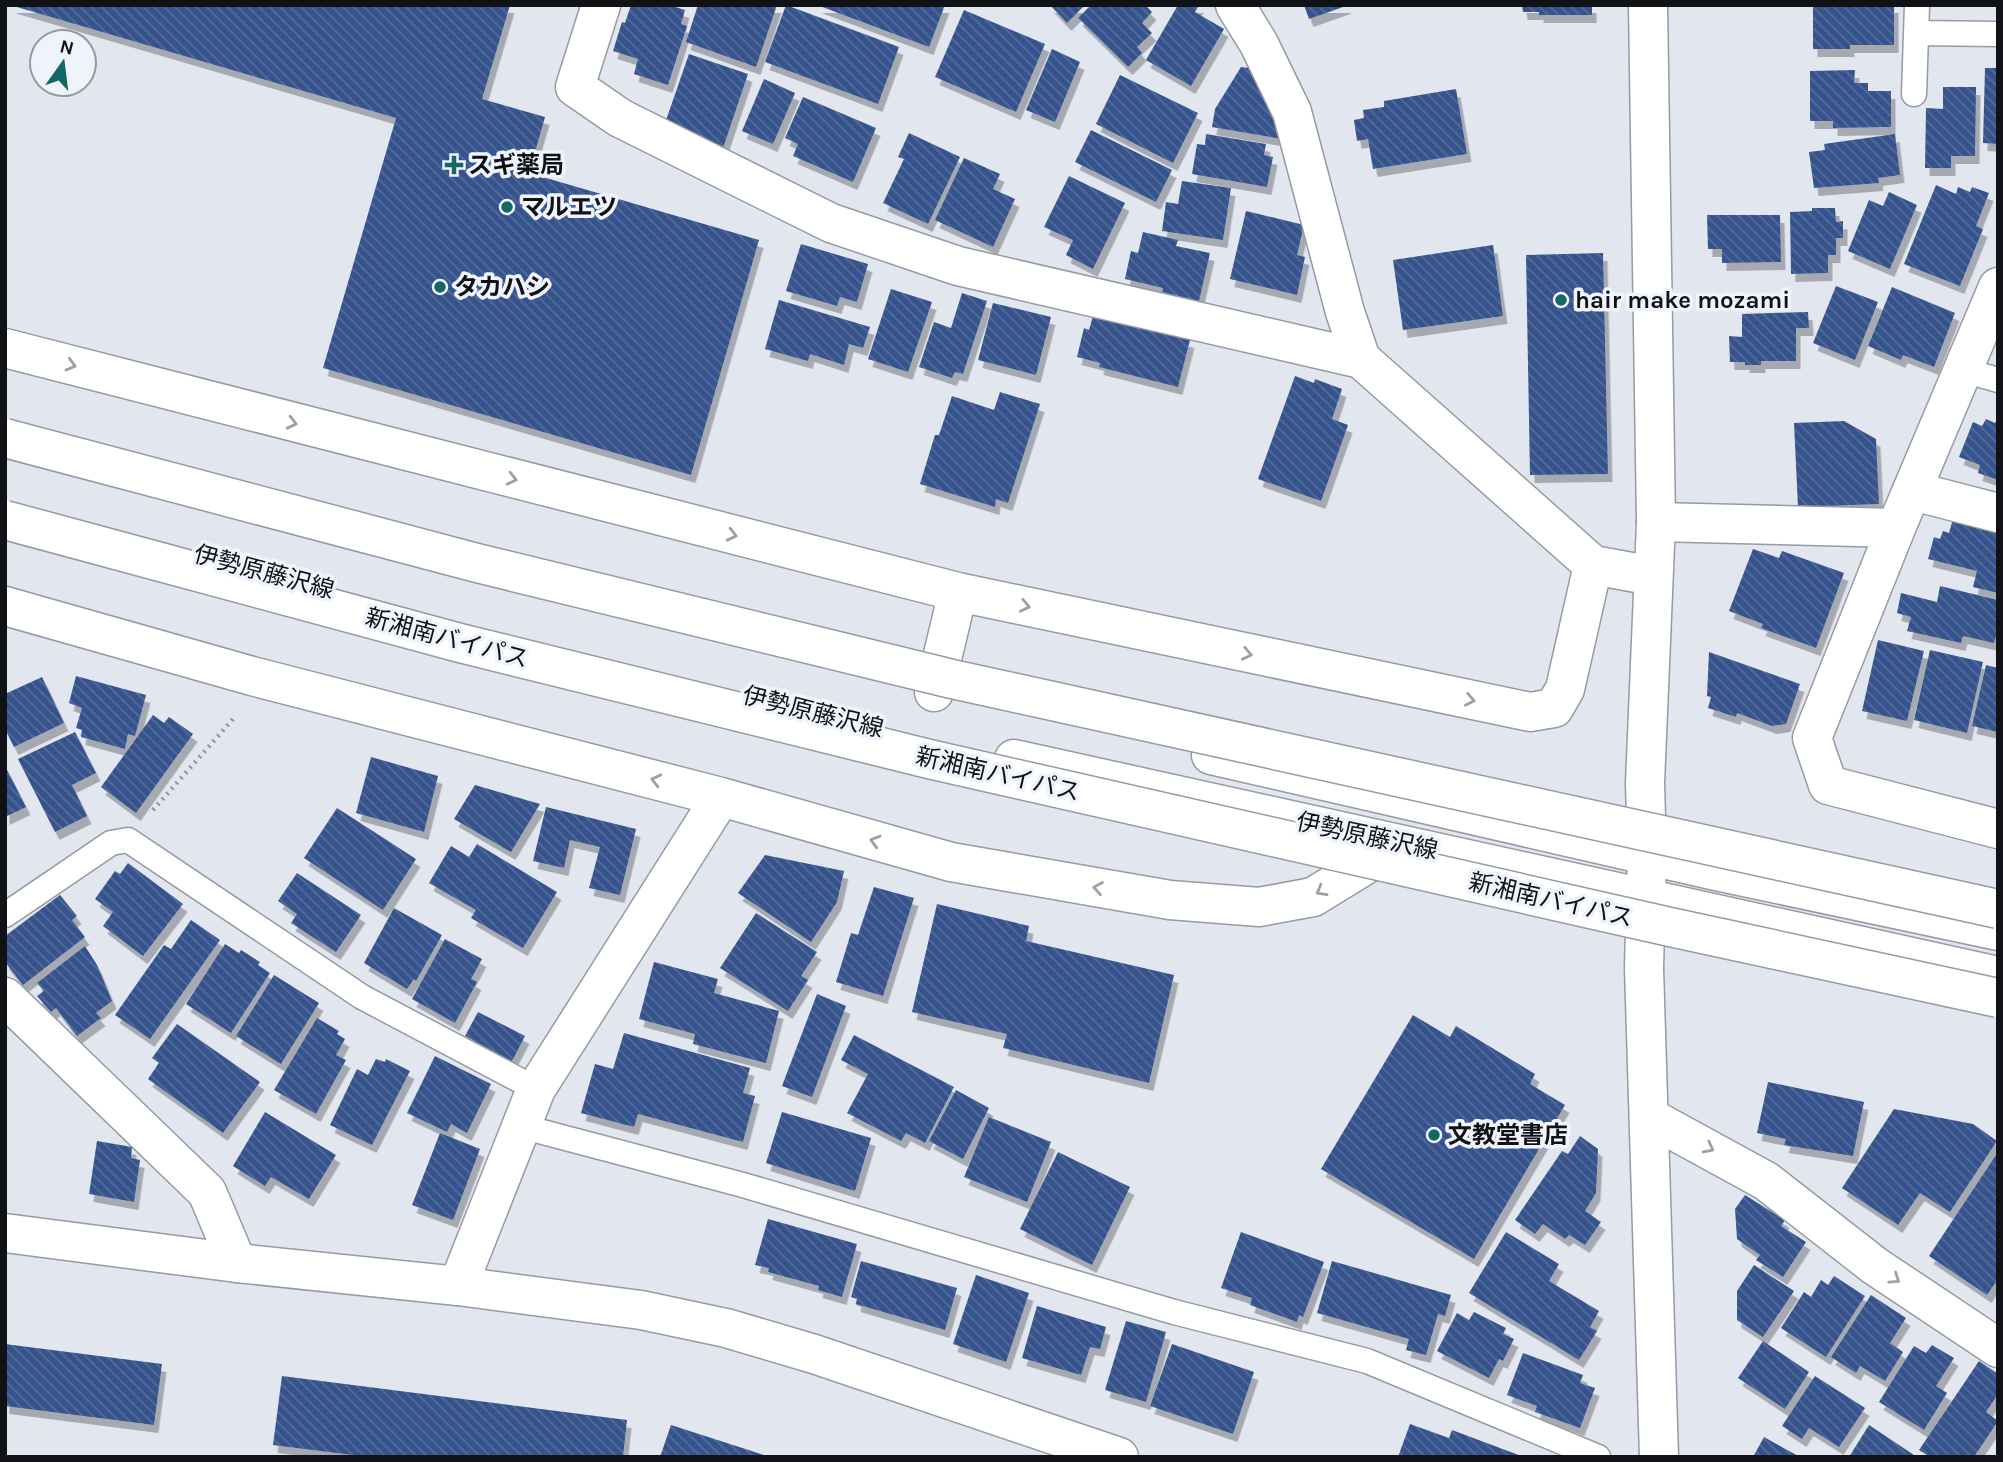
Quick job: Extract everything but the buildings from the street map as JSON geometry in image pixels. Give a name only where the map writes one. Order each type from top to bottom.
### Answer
[{"type":"main road","points":[[601,5],[575,87],[620,118],[831,223],[958,265],[1361,359],[1593,565],[1653,576]]},
{"type":"main road","points":[[1235,5],[1259,44],[1292,112],[1345,312],[1361,359]]},
{"type":"main road","points":[[1648,5],[1656,522],[1645,783],[1647,854],[1644,968],[1659,1457]]},
{"type":"main road","points":[[1998,287],[1980,375],[1913,491],[1811,738],[1828,785],[1998,829]]},
{"type":"main road","points":[[5,348],[958,592],[1530,712],[1554,708],[1565,689],[1593,565]]},
{"type":"main road","points":[[5,438],[477,563],[953,678],[1998,909]]},
{"type":"main road","name":"伊勢原藤沢線","points":[[5,455],[469,579],[934,691],[1647,854],[1998,931]]},
{"type":"main road","points":[[1913,491],[1998,513]]},
{"type":"main road","name":"伊勢原藤沢線","points":[[5,501],[467,628],[940,743],[1998,976]]},
{"type":"main road","name":"新湘南バイパス","points":[[5,520],[460,643],[929,759],[1670,927],[1998,998]]},
{"type":"main road","points":[[1656,522],[1896,528]]},
{"type":"main road","points":[[934,691],[958,592]]},
{"type":"main road","points":[[5,606],[252,676],[721,796],[951,862],[1170,900],[1259,907],[1313,897],[1400,843]]},
{"type":"main road","points":[[458,1286],[536,1089],[721,796]]},
{"type":"main road","points":[[1935,917],[1998,897]]},
{"type":"main road","points":[[5,997],[207,1192],[237,1263]]},
{"type":"main road","points":[[1649,1117],[1766,1181],[1875,1266],[1998,1348]]},
{"type":"main road","points":[[5,1233],[641,1310],[726,1328],[814,1353],[1119,1457]]},
{"type":"lane","points":[[1914,94],[1917,5]]},
{"type":"lane","points":[[1916,33],[1998,34]]},
{"type":"lane","points":[[5,915],[111,842],[128,840],[362,997],[536,1089]]},
{"type":"lane","points":[[520,1126],[744,1185],[1174,1312],[1367,1361],[1598,1457]]},
{"type":"path","points":[[128,840],[243,708],[252,676]]},
{"type":"place","name":"スギ薬局","points":[[454,165]]},
{"type":"place","name":"マルエツ","points":[[507,207]]},
{"type":"place","name":"タカハシ","points":[[440,287]]},
{"type":"place","name":"hair make mozami","points":[[1561,300]]},
{"type":"place","name":"文教堂書店","points":[[1434,1135]]}]
